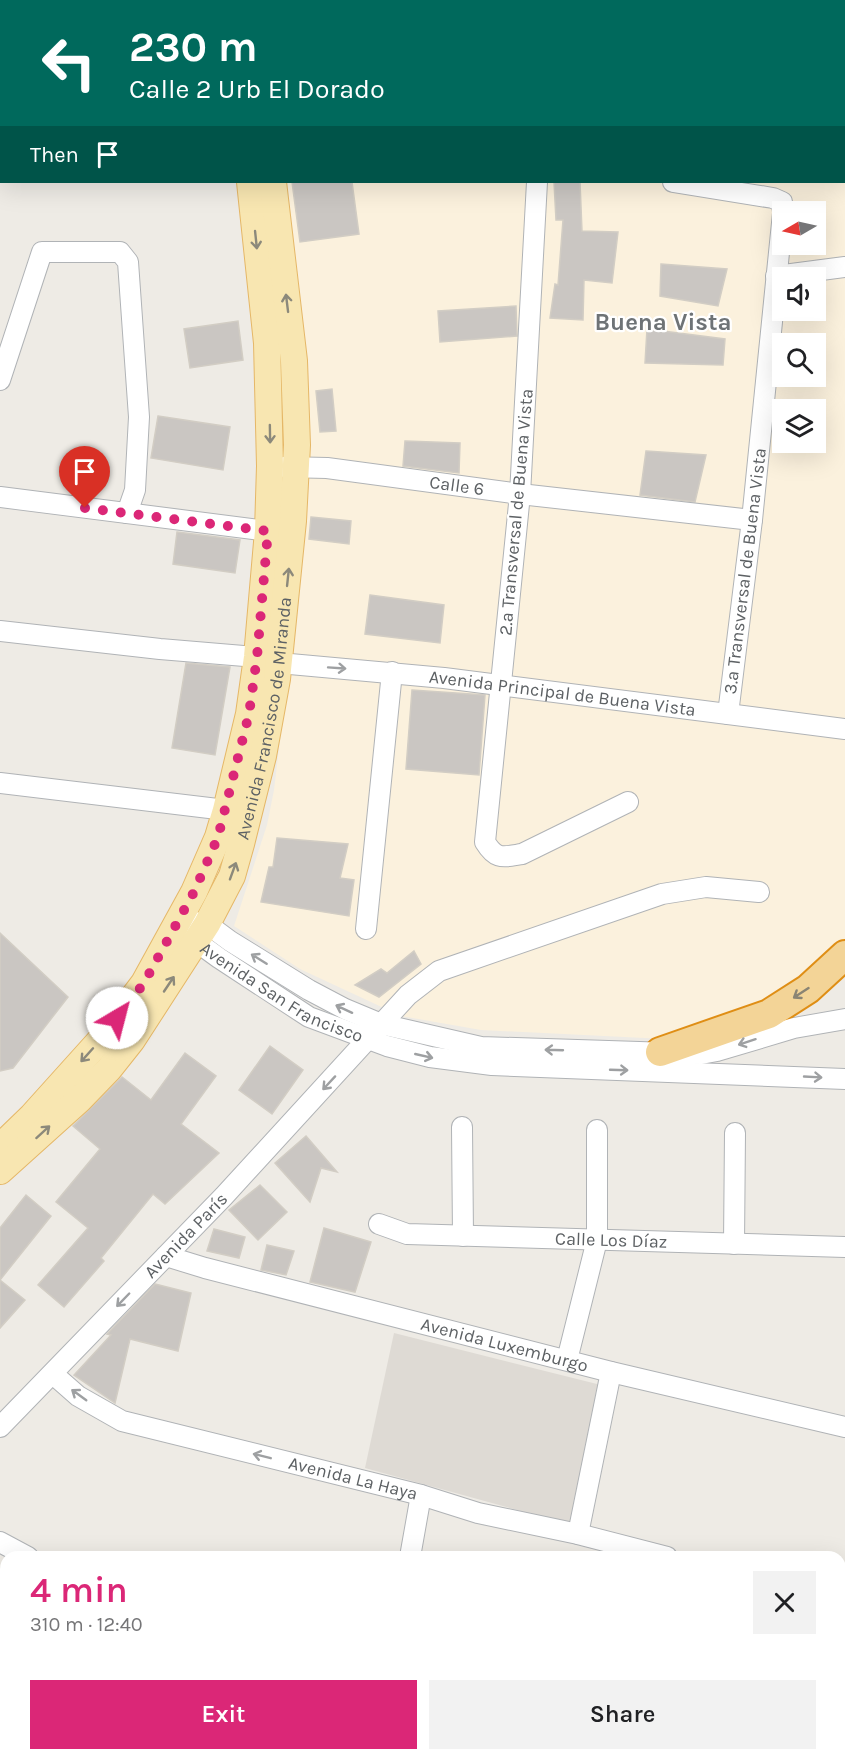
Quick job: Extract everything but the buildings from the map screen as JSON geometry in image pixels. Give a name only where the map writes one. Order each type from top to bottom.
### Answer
[{"type":"highway","points":[[660,1052],[769,1014],[808,989],[845,955]]},
{"type":"main road","name":"Avenida Francisco de Miranda","points":[[0,1171],[109,1069],[132,1040],[202,933],[232,876],[241,844],[263,756],[268,660],[270,466],[267,343],[250,183]]},
{"type":"main road","name":"Avenida Francisco de Miranda","points":[[0,1147],[32,1116],[104,1036],[144,983],[194,892],[218,837],[226,810],[249,714],[268,660],[293,521],[297,416],[294,361],[273,183]]},
{"type":"street","name":"2.ª Transversal de Buena Vista","points":[[537,183],[520,494],[485,842],[492,853],[502,857],[522,854],[628,802]]},
{"type":"street","points":[[679,183],[773,198],[776,201]]},
{"type":"street","points":[[0,381],[42,252],[120,252],[128,262],[139,417],[135,490],[127,513]]},
{"type":"street","points":[[826,269],[845,267]]},
{"type":"street","name":"3.ª Transversal de Buena Vista","points":[[728,714],[752,520],[772,317]]},
{"type":"street","name":"Calle 6","points":[[270,466],[327,468],[520,494],[752,520]]},
{"type":"street","points":[[0,497],[268,531]]},
{"type":"street","name":"Avenida Principal de Buena Vista","points":[[0,631],[392,672],[845,729]]},
{"type":"street","points":[[366,929],[392,672]]},
{"type":"street","points":[[0,783],[226,810]]},
{"type":"street","name":"Avenida París","points":[[0,1428],[166,1256],[408,995],[439,971],[662,894],[706,887],[759,892]]},
{"type":"street","name":"Avenida San Francisco","points":[[177,920],[202,933],[230,941],[345,1010],[381,1024],[481,1047],[701,1054],[794,1028],[845,1018]]},
{"type":"street","name":"Avenida San Francisco","points":[[202,933],[260,986],[309,1017],[368,1040],[430,1057],[492,1065],[845,1078]]},
{"type":"street","points":[[462,1127],[463,1236]]},
{"type":"street","points":[[567,1359],[597,1240],[597,1130]]},
{"type":"street","points":[[735,1132],[735,1244]]},
{"type":"street","name":"Calle Los Díaz","points":[[379,1224],[407,1234],[845,1247]]},
{"type":"street","name":"Avenida Luxemburgo","points":[[166,1256],[610,1372],[845,1427]]},
{"type":"street","points":[[578,1534],[610,1372]]},
{"type":"street","name":"Avenida La Haya","points":[[53,1374],[78,1396],[122,1422],[421,1495],[478,1513],[645,1551]]},
{"type":"street","points":[[411,1551],[421,1495]]},
{"type":"street","points":[[0,1542],[17,1551]]},
{"type":"shaded area","points":[[277,183],[845,183],[845,946],[779,996],[665,1039],[481,1030],[401,1016],[300,969],[234,926],[267,825],[274,790],[293,630]]},
{"type":"shaded area","points":[[394,1333],[601,1385],[571,1525],[365,1468]]},
{"type":"district","name":"Buena Vista","points":[[663,322]]},
{"type":"route","points":[[85,508],[268,531],[257,657],[249,714],[218,837],[194,892],[144,983],[117,1018]]}]
